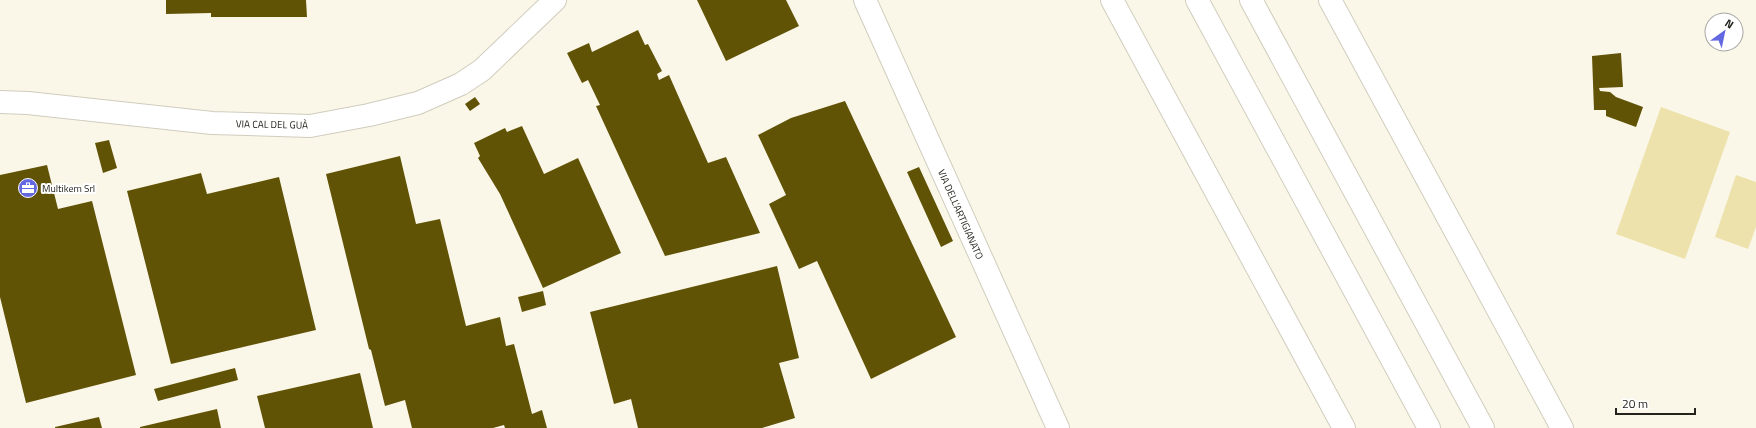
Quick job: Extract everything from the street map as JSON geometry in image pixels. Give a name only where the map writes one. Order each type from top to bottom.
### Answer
[{"type":"main road","name":"VIA CAL DEL GUÀ","points":[[0,102],[28,102],[212,123],[310,126],[369,115],[418,103],[461,84],[482,70],[555,0]]},
{"type":"main road","name":"VIA DELL'ARTIGIANATO","points":[[865,0],[1058,428]]},
{"type":"main road","points":[[1112,0],[1344,428]]},
{"type":"main road","points":[[1197,0],[1429,428]]},
{"type":"main road","points":[[1251,0],[1483,428]]},
{"type":"main road","points":[[1330,0],[1562,428]]},
{"type":"shaded area","points":[[1661,107],[1730,132],[1685,259],[1616,234]]},
{"type":"shaded area","points":[[1736,175],[1756,182],[1756,227],[1748,249],[1715,237]]},
{"type":"building","points":[[166,0],[306,0],[307,17],[211,17],[211,13],[166,14]]},
{"type":"building","points":[[697,0],[786,0],[799,26],[726,61]]},
{"type":"building","points":[[638,30],[645,45],[648,44],[662,71],[657,74],[659,80],[669,75],[708,163],[726,157],[760,233],[665,256],[596,106],[600,105],[588,80],[582,83],[567,53],[589,43],[592,52]]},
{"type":"building","points":[[1621,53],[1623,87],[1599,88],[1600,91],[1610,92],[1616,97],[1643,107],[1636,127],[1606,116],[1606,110],[1594,110],[1592,56]]},
{"type":"building","points":[[475,97],[480,104],[470,111],[465,104]]},
{"type":"building","points":[[845,101],[956,337],[871,379],[817,261],[799,269],[769,204],[786,195],[758,135],[791,118]]},
{"type":"building","points":[[522,126],[544,174],[578,158],[621,253],[543,288],[500,194],[478,158],[480,156],[474,143],[505,128],[507,132]]},
{"type":"building","points":[[109,140],[117,168],[103,173],[95,143]]},
{"type":"building","points":[[400,156],[416,224],[440,219],[466,326],[500,317],[506,346],[514,344],[532,414],[542,410],[547,428],[505,428],[504,425],[493,428],[412,428],[405,400],[385,406],[371,350],[369,349],[326,174]]},
{"type":"building","points":[[47,165],[58,209],[92,201],[136,375],[26,403],[0,297],[0,175]]},
{"type":"building","points":[[919,167],[953,241],[941,247],[907,172]]},
{"type":"building","points":[[201,173],[207,194],[279,177],[316,330],[171,364],[127,191]]},
{"type":"building","points":[[777,266],[799,358],[779,363],[795,418],[762,428],[638,428],[631,399],[614,404],[590,312]]},
{"type":"building","points":[[543,291],[546,305],[522,312],[518,297]]},
{"type":"building","points":[[235,368],[238,380],[158,401],[154,389]]},
{"type":"building","points":[[360,373],[373,428],[265,428],[257,396]]},
{"type":"building","points":[[217,409],[221,428],[140,428],[140,427]]},
{"type":"building","points":[[99,417],[102,428],[55,428],[55,427]]},
{"type":"place","name":"Multikem Srl","points":[[28,188]]}]
